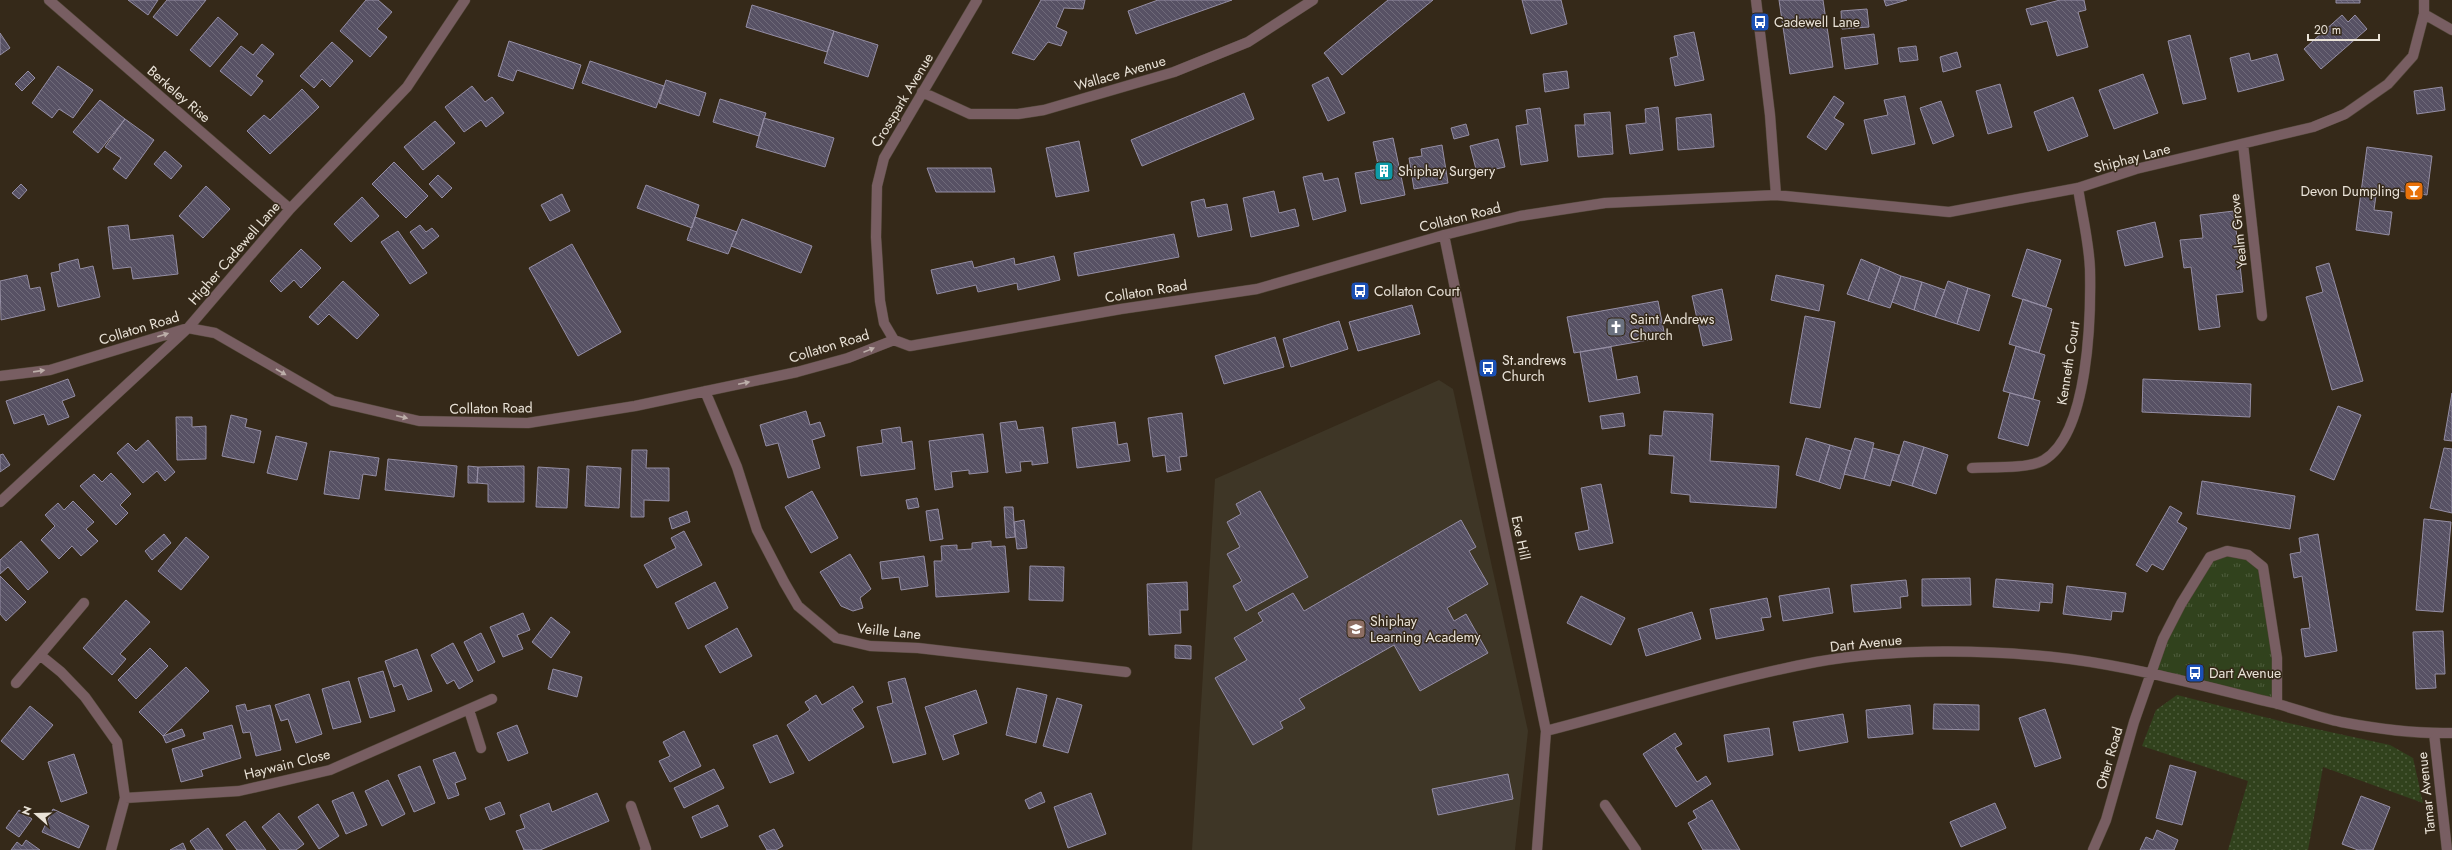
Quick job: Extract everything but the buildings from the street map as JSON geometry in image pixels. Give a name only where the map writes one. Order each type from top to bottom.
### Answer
[{"type":"street","name":"Berkeley Rise","points":[[49,0],[290,210]]},
{"type":"street","name":"Higher Cadewell Lane","points":[[0,502],[188,328],[290,210],[407,87],[465,0]]},
{"type":"street","name":"Crosspark Avenue","points":[[894,340],[884,323],[880,301],[876,237],[877,186],[884,158],[977,0]]},
{"type":"street","name":"Wallace Avenue","points":[[922,92],[970,114],[1018,114],[1044,110],[1174,72],[1248,42],[1313,0]]},
{"type":"street","points":[[1756,0],[1770,115],[1776,195]]},
{"type":"street","name":"Shiphay Lane","points":[[1776,195],[1949,212],[2078,188],[2136,169],[2313,128],[2345,114],[2368,99],[2388,84],[2413,56],[2424,14],[2424,0]]},
{"type":"street","points":[[2424,14],[2452,30]]},
{"type":"street","name":"Yealm Grove","points":[[2243,144],[2262,316]]},
{"type":"street","name":"Kenneth Court","points":[[1972,468],[2017,467],[2044,460],[2065,438],[2079,398],[2089,334],[2090,268],[2078,188]]},
{"type":"street","name":"Collaton Road","points":[[0,376],[50,370],[188,328],[215,334],[333,401],[419,421],[528,423],[635,406],[797,372],[848,358],[894,340],[910,346],[1121,309],[1257,289],[1444,235],[1520,216],[1605,203],[1776,195]]},
{"type":"street","name":"Exe Hill","points":[[1444,235],[1546,731],[1537,850]]},
{"type":"street","name":"Veille Lane","points":[[705,391],[737,467],[758,530],[784,582],[798,606],[836,638],[870,646],[918,648],[1126,672]]},
{"type":"street","name":"Otter Road","points":[[2093,850],[2106,820],[2134,722],[2163,639],[2181,604],[2210,557],[2227,551],[2248,555],[2263,567],[2278,658],[2277,704]]},
{"type":"street","points":[[16,683],[84,603]]},
{"type":"street","name":"Dart Avenue","points":[[1546,731],[1641,707],[1746,677],[1818,662],[1897,652],[1993,654],[2070,659],[2152,674],[2277,704],[2340,722],[2434,733],[2452,732]]},
{"type":"street","points":[[40,654],[61,672],[85,697],[118,742],[125,798],[111,850]]},
{"type":"street","name":"Haywain Close","points":[[125,798],[239,791],[330,770],[492,699]]},
{"type":"street","points":[[469,710],[481,748]]},
{"type":"street","name":"Tamar Avenue","points":[[2434,733],[2447,850]]},
{"type":"street","points":[[1605,805],[1636,850]]},
{"type":"street","points":[[631,806],[646,849],[645,850]]},
{"type":"shaded area","name":"Shiphay Learning Academy","points":[[1439,380],[1453,389],[1528,731],[1515,850],[1192,850],[1215,479]]},
{"type":"green space","points":[[2227,551],[2263,567],[2277,704],[2152,674],[2163,639],[2210,557]]},
{"type":"green space","points":[[2177,695],[2284,722],[2390,745],[2413,758],[2423,803],[2323,767],[2308,850],[2228,850],[2248,781],[2142,746],[2156,710]]},
{"type":"place","name":"Cadewell Lane","points":[[1760,22]]},
{"type":"place","name":"Shiphay Surgery","points":[[1384,171]]},
{"type":"place","name":"Devon Dumpling","points":[[2414,191]]},
{"type":"place","name":"Collaton Court","points":[[1360,291]]},
{"type":"place","name":"Saint Andrews Church","points":[[1616,327]]},
{"type":"place","name":"St.andrews Church","points":[[1488,368]]},
{"type":"place","name":"Shiphay Learning Academy","points":[[1356,629]]},
{"type":"place","name":"Dart Avenue","points":[[2195,673]]}]
